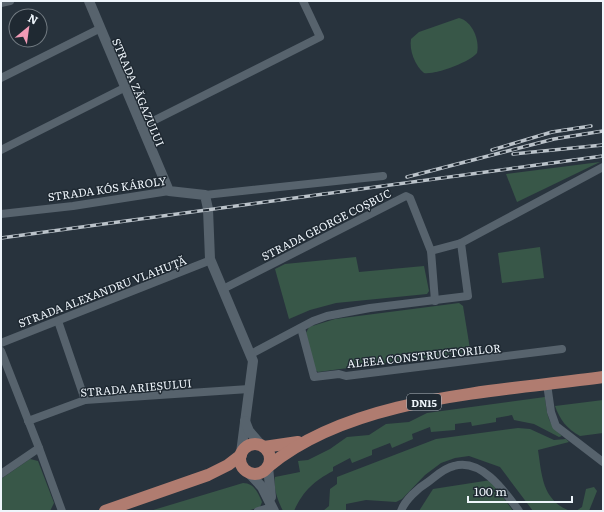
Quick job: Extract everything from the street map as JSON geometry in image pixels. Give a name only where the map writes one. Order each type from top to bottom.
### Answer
[{"type":"main road","name":"DN15","points":[[208,475],[231,472],[260,474],[287,451],[306,440],[352,421],[418,403],[603,377]]},
{"type":"main road","name":"DN15","points":[[105,511],[208,475],[228,464],[250,445],[263,446],[306,440]]},
{"type":"main road","points":[[263,446],[269,453],[269,466]]},
{"type":"main road","points":[[241,454],[242,467],[250,473]]},
{"type":"street","points":[[1,3],[10,1]]},
{"type":"street","name":"STRADA ZĂGAZULUI","points":[[89,1],[99,29],[169,191]]},
{"type":"street","points":[[141,127],[320,37],[303,1]]},
{"type":"street","points":[[1,78],[99,29]]},
{"type":"street","points":[[1,150],[124,88]]},
{"type":"street","points":[[431,251],[461,243],[603,167]]},
{"type":"street","name":"STRADA KÓS KÁROLY","points":[[2,213],[73,206],[169,191],[205,195],[383,176]]},
{"type":"street","points":[[205,195],[208,209],[211,260],[253,361],[253,373],[249,389],[241,454]]},
{"type":"street","name":"STRADA GEORGE COȘBUC","points":[[223,289],[404,196],[410,198],[431,251],[435,301]]},
{"type":"street","points":[[251,354],[327,316],[468,296],[461,243]]},
{"type":"street","name":"STRADA ALEXANDRU VLAHUȚĂ","points":[[1,342],[58,322],[211,260]]},
{"type":"street","points":[[58,322],[85,400]]},
{"type":"street","name":"ALEEA CONSTRUCTORILOR","points":[[301,328],[314,377],[339,374],[346,376],[562,349]]},
{"type":"street","points":[[1,351],[62,511]]},
{"type":"street","points":[[547,384],[551,412],[556,426],[603,462]]},
{"type":"street","name":"STRADA ARIEȘULUI","points":[[28,421],[85,400],[249,389]]},
{"type":"street","points":[[245,421],[249,431],[263,446]]},
{"type":"street","points":[[1,474],[39,448]]},
{"type":"street","points":[[401,511],[411,496],[425,484],[445,470],[463,465],[479,469],[496,481],[519,511]]},
{"type":"street","points":[[269,466],[273,509]]},
{"type":"street","points":[[250,473],[262,487],[273,509]]},
{"type":"street","points":[[258,511],[273,509]]},
{"type":"green space","points":[[459,18],[468,23],[474,32],[478,48],[477,53],[473,57],[452,67],[436,72],[424,73],[413,58],[411,39],[419,32]]},
{"type":"green space","points":[[600,162],[517,202],[506,174]]},
{"type":"green space","points":[[540,247],[544,278],[502,283],[498,253]]},
{"type":"green space","points":[[356,257],[359,272],[424,266],[429,291],[427,294],[336,303],[310,310],[289,319],[275,269],[285,264]]},
{"type":"green space","points":[[459,303],[463,306],[470,349],[467,352],[318,372],[314,369],[306,333],[309,327],[335,319]]},
{"type":"green space","points":[[545,397],[549,419],[562,436],[559,437],[534,424],[514,420],[512,415],[496,418],[496,422],[472,426],[471,422],[455,424],[455,430],[431,432],[430,427],[412,434],[413,439],[392,448],[390,443],[372,450],[372,455],[352,463],[350,458],[333,467],[333,471],[320,479],[305,492],[294,511],[283,511],[279,503],[275,490],[275,477],[300,472],[298,461],[308,460],[330,449],[347,437],[369,435],[386,424],[409,422],[427,413]]},
{"type":"green space","points":[[603,400],[603,433],[580,436],[564,424],[555,406]]},
{"type":"green space","points":[[518,428],[530,429],[554,440],[566,439],[569,442],[538,450],[542,478],[549,494],[561,506],[570,511],[533,511],[500,467],[469,456],[455,458],[441,463],[425,475],[402,499],[396,502],[366,500],[346,504],[346,511],[323,511],[329,506],[330,489],[337,484],[337,477],[436,439]]},
{"type":"green space","points":[[30,459],[38,461],[54,503],[50,511],[1,511],[1,479]]},
{"type":"green space","points":[[491,480],[513,511],[419,511],[433,489]]},
{"type":"green space","points":[[247,483],[255,489],[262,502],[260,507],[247,511],[150,511]]},
{"type":"green space","points":[[594,487],[597,491],[589,511],[576,511],[582,507],[586,489]]},
{"type":"railway","points":[[492,150],[552,132],[591,126]]},
{"type":"railway","points":[[407,177],[554,139],[603,131]]},
{"type":"railway","points":[[513,154],[603,145]]},
{"type":"railway","points":[[1,238],[603,156]]}]
